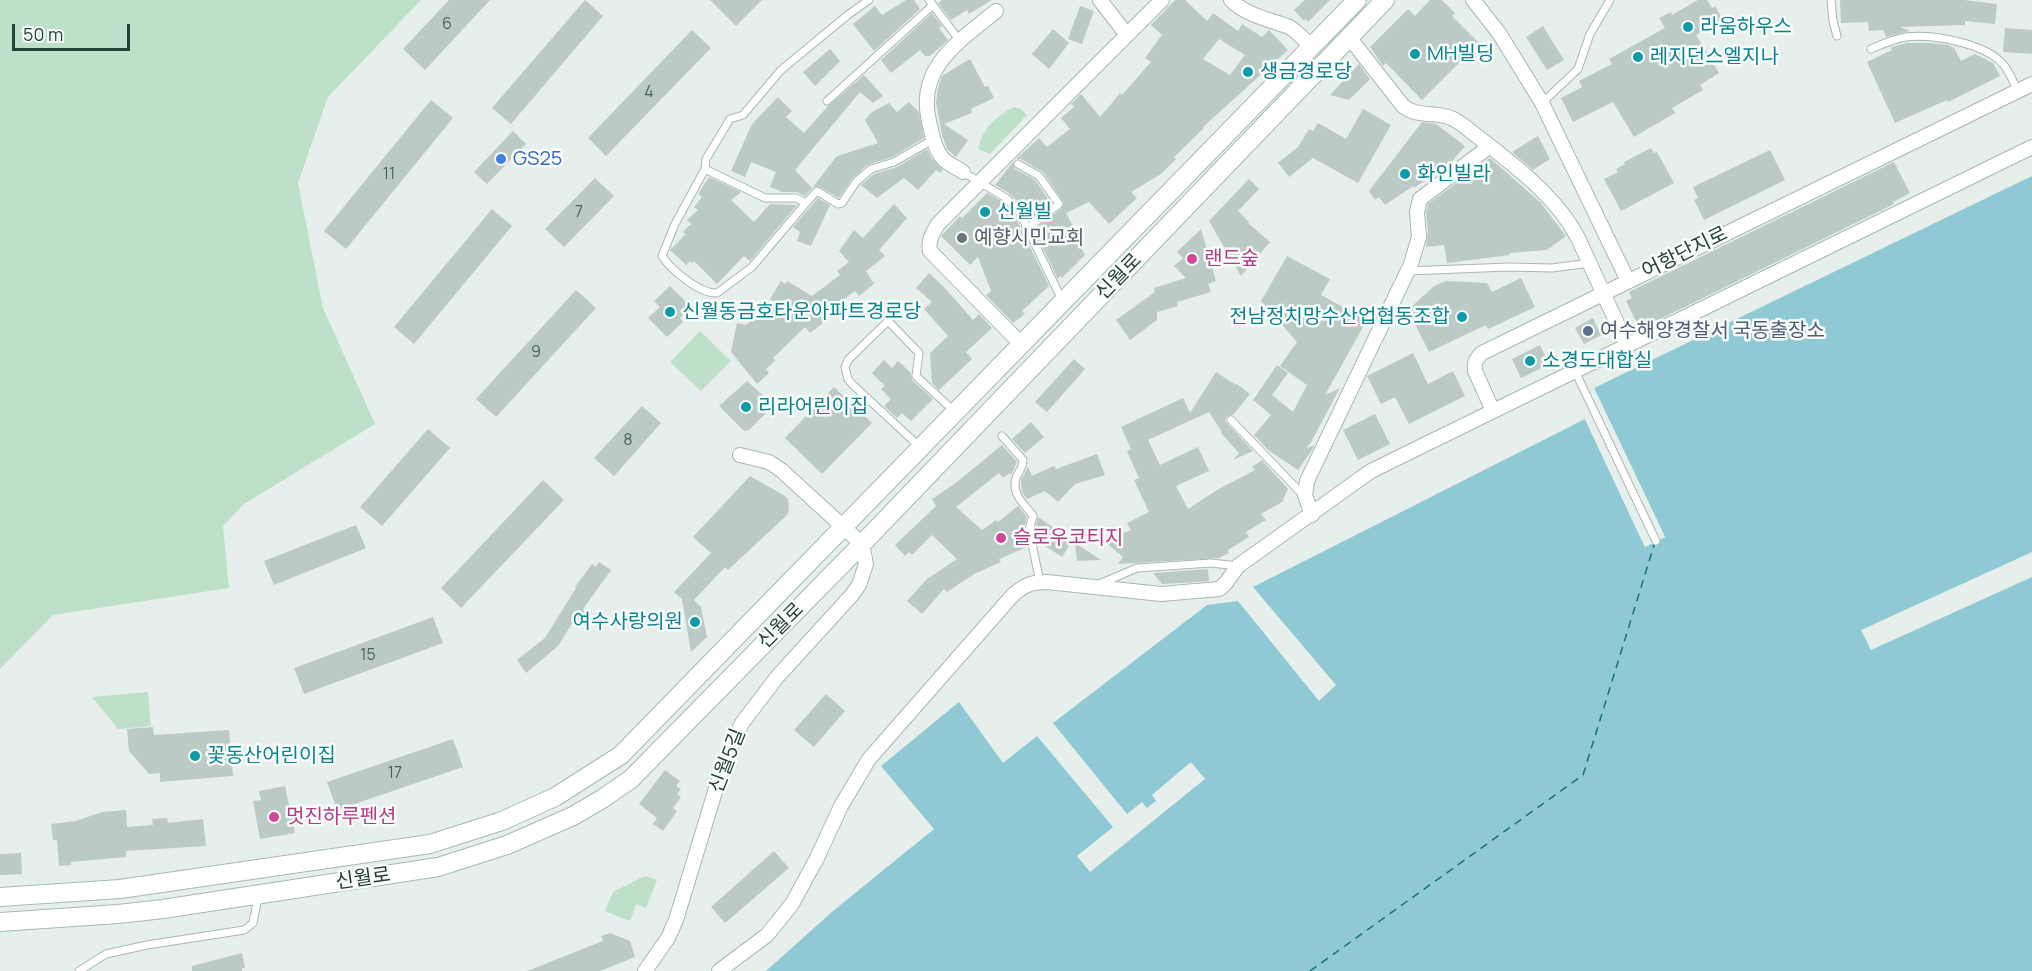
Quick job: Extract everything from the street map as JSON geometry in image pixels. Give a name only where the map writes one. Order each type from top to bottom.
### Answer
[{"type":"street","points":[[1100,0],[1127,35]]},
{"type":"street","points":[[1021,344],[930,251],[930,237],[938,224],[1162,0]]},
{"type":"street","points":[[1231,0],[1237,6],[1256,16],[1289,27],[1311,46]]},
{"type":"street","name":"신월로","points":[[0,897],[120,889],[430,844],[502,821],[555,797],[621,754],[845,528],[954,411],[1357,0]]},
{"type":"street","name":"신월로","points":[[0,922],[118,915],[438,867],[507,845],[573,816],[602,800],[631,779],[862,544],[1384,0]]},
{"type":"street","name":"어항단지로","points":[[1473,0],[1499,33],[1542,103],[1628,281],[2032,84]]},
{"type":"street","points":[[963,171],[942,158],[934,139],[926,108],[928,88],[937,64],[996,11]]},
{"type":"street","points":[[1349,37],[1403,106],[1415,113],[1450,118],[1490,146],[1530,180],[1563,214],[1572,225],[1627,345]]},
{"type":"street","points":[[1312,515],[1305,488],[1310,472],[1407,271],[1419,237],[1417,212],[1420,199],[1490,146]]},
{"type":"street","points":[[719,971],[767,935],[792,904],[818,858],[842,806],[869,759],[1012,596],[1024,586],[1040,582],[1161,594],[1219,589],[1238,566],[1371,471],[2032,147]]},
{"type":"street","points":[[1492,411],[1477,378],[1474,364],[1482,353],[1628,281]]},
{"type":"street","points":[[740,455],[769,462],[799,485],[862,544]]},
{"type":"street","name":"신월5길","points":[[645,971],[662,947],[676,920],[724,762],[742,723],[778,676],[859,585],[866,564],[862,544]]},
{"type":"lane","points":[[869,0],[781,70],[743,116],[730,119],[706,159],[705,170],[675,224],[662,256],[686,280],[708,292],[717,293],[752,267],[817,191],[836,204],[840,204],[856,182],[871,170],[894,162],[934,139]]},
{"type":"lane","points":[[1542,103],[1578,69],[1590,34],[1610,0]]},
{"type":"lane","points":[[1831,0],[1833,21],[1838,36]]},
{"type":"lane","points":[[827,100],[931,3],[960,41]]},
{"type":"lane","points":[[1871,49],[1897,39],[1920,36],[1966,44],[2000,60],[2018,91]]},
{"type":"lane","points":[[1018,164],[1039,176],[1059,204],[1028,228]]},
{"type":"lane","points":[[705,170],[765,198],[796,198],[806,203]]},
{"type":"lane","points":[[963,171],[1015,206],[1063,302]]},
{"type":"lane","points":[[1407,271],[1509,267],[1552,268],[1590,263]]},
{"type":"lane","points":[[921,448],[852,384],[845,367],[848,360],[888,321],[919,353],[916,376],[954,411]]},
{"type":"lane","points":[[1575,371],[1656,541]]},
{"type":"lane","points":[[1231,420],[1306,498]]},
{"type":"lane","points":[[1002,436],[1023,460],[1016,479],[1015,490],[1033,516],[1029,530],[1040,582]]},
{"type":"lane","points":[[1093,587],[1137,568],[1211,563],[1238,566]]},
{"type":"lane","points":[[79,971],[106,954],[147,945],[244,930],[254,919],[258,894]]},
{"type":"green space","points":[[0,0],[421,0],[328,97],[298,183],[323,308],[375,424],[244,504],[223,526],[229,588],[53,615],[0,669]]},
{"type":"green space","points":[[1014,107],[1021,109],[1027,115],[990,154],[978,149],[983,135],[991,124]]},
{"type":"green space","points":[[700,331],[731,361],[701,391],[670,362]]},
{"type":"green space","points":[[148,692],[151,726],[118,729],[92,697]]},
{"type":"green space","points":[[645,876],[657,880],[646,908],[636,904],[630,921],[605,911],[613,892]]},
{"type":"water","points":[[2032,176],[2032,971],[766,971],[833,911],[934,829],[881,766],[959,702],[1003,763],[1037,736],[1113,827],[1077,856],[1090,872],[1205,779],[1191,762],[1152,795],[1156,801],[1147,808],[1142,802],[1127,814],[1053,723],[1207,605],[1238,601],[1319,701],[1336,685],[1253,587],[1585,419],[1645,547],[1665,537],[1594,388]]},
{"type":"pier","points":[[1594,388],[1665,537],[1645,547],[1584,417],[1588,418],[1646,543],[1661,536],[1591,389]]},
{"type":"pier","points":[[2032,552],[2032,577],[1871,650],[1861,630]]},
{"type":"building","points":[[449,0],[490,0],[425,70],[403,49]]},
{"type":"building","points":[[585,0],[603,16],[511,124],[492,108]]},
{"type":"building","points":[[710,0],[762,0],[736,26]]},
{"type":"building","points":[[906,0],[914,0],[920,9],[874,51],[853,24],[875,6],[882,15]]},
{"type":"building","points":[[942,0],[992,0],[969,14],[967,10],[951,20],[938,3]]},
{"type":"building","points":[[1175,0],[1185,0],[1207,21],[1213,13],[1238,31],[1242,24],[1262,37],[1269,30],[1288,50],[1203,127],[1161,174],[1131,192],[1137,198],[1109,224],[1089,202],[1066,213],[1075,230],[1072,232],[1085,255],[1062,278],[1060,276],[1058,279],[1034,230],[1062,208],[1064,203],[1043,172],[1021,159],[1016,159],[1039,138],[1047,147],[1070,129],[1061,118],[1074,107],[1071,104],[1081,94],[1100,117],[1151,62],[1145,58],[1162,35],[1151,25]],"holes":[[[1219,39],[1245,55],[1230,75],[1203,59]]]},
{"type":"building","points":[[1305,0],[1330,0],[1308,22],[1306,19],[1304,21],[1294,10]]},
{"type":"building","name":"MH빌딩","points":[[1430,0],[1442,0],[1455,13],[1452,16],[1479,43],[1422,100],[1386,63],[1383,66],[1370,47],[1408,9],[1415,16]]},
{"type":"building","points":[[1698,0],[1707,0],[1712,8],[1715,6],[1723,21],[1696,35],[1719,73],[1700,85],[1703,90],[1672,108],[1675,113],[1634,137],[1613,102],[1573,122],[1561,98],[1582,87],[1579,81],[1612,64],[1609,59],[1665,28],[1659,18],[1671,12],[1672,15]]},
{"type":"building","points":[[1840,0],[1964,0],[1997,4],[1995,24],[1965,21],[1965,25],[1900,27],[1910,31],[1886,37],[1883,30],[1869,31],[1868,22],[1841,23]]},
{"type":"building","points":[[1080,6],[1094,11],[1082,44],[1068,39]]},
{"type":"building","points":[[932,13],[942,26],[939,28],[948,40],[930,56],[925,56],[920,50],[891,73],[881,60]]},
{"type":"building","points":[[1543,26],[1564,60],[1547,70],[1526,37]]},
{"type":"building","points":[[2005,28],[2032,30],[2032,54],[2003,52]]},
{"type":"building","points":[[1053,29],[1069,43],[1049,69],[1032,54]]},
{"type":"building","points":[[692,30],[711,48],[606,156],[588,138]]},
{"type":"building","points":[[1907,43],[1948,45],[1954,48],[1961,61],[1975,54],[1993,63],[2000,76],[1948,102],[1947,100],[1895,123],[1867,62],[1892,50],[1891,47]]},
{"type":"building","points":[[830,49],[840,61],[815,86],[803,72]]},
{"type":"building","points":[[970,59],[985,87],[988,86],[994,98],[971,109],[972,113],[944,124],[968,140],[956,157],[947,149],[942,135],[936,102],[938,88],[942,76]]},
{"type":"building","points":[[1359,64],[1370,79],[1349,100],[1330,95]]},
{"type":"building","points":[[864,75],[883,96],[873,103],[860,92],[795,170],[812,188],[837,156],[878,143],[865,120],[872,112],[889,103],[897,112],[909,102],[919,112],[924,138],[892,157],[867,165],[852,179],[839,198],[818,186],[813,187],[805,196],[797,192],[779,192],[781,191],[770,187],[776,172],[751,162],[745,177],[731,171],[752,124],[778,97],[792,111],[786,117],[804,133],[828,106]]},
{"type":"building","points":[[431,100],[453,118],[346,249],[324,231]]},
{"type":"building","points":[[1363,109],[1391,125],[1358,183],[1313,158],[1289,177],[1278,163],[1298,147],[1309,129],[1313,131],[1318,123],[1346,139]]},
{"type":"building","points":[[1422,122],[1436,124],[1465,146],[1451,163],[1414,188],[1413,186],[1385,205],[1379,197],[1375,200],[1369,191]]},
{"type":"building","points":[[513,131],[526,144],[487,184],[474,172]]},
{"type":"building","points":[[1538,136],[1550,159],[1533,170],[1512,152]]},
{"type":"building","points":[[1651,148],[1654,153],[1657,152],[1674,183],[1621,211],[1604,179],[1618,172],[1616,169],[1625,164],[1624,162]]},
{"type":"building","points":[[927,149],[932,159],[943,170],[940,173],[936,170],[918,190],[904,178],[877,198],[861,185],[874,174],[897,167]]},
{"type":"building","points":[[1770,150],[1785,180],[1704,220],[1694,200],[1698,198],[1693,187]]},
{"type":"building","points":[[1490,158],[1540,202],[1566,236],[1547,250],[1509,253],[1510,255],[1447,263],[1444,245],[1426,247],[1428,204]]},
{"type":"building","points":[[1013,162],[1015,169],[1035,180],[1051,203],[1029,220],[1023,207],[1009,193],[995,185]]},
{"type":"building","points":[[1894,162],[1910,193],[1893,202],[1894,204],[1640,329],[1626,301],[1632,298],[1629,292]]},
{"type":"building","points":[[709,177],[741,192],[731,200],[754,222],[770,204],[797,205],[750,261],[744,256],[717,284],[694,261],[686,265],[670,250],[686,234],[683,232],[691,224],[687,220],[698,210],[694,207],[702,197],[698,194]]},
{"type":"building","points":[[595,178],[614,196],[564,247],[545,229]]},
{"type":"building","points":[[1249,179],[1259,189],[1238,211],[1270,242],[1241,276],[1209,221]]},
{"type":"building","points":[[987,193],[1003,202],[1014,214],[1049,286],[1022,311],[1025,314],[1013,323],[986,295],[991,291],[978,257],[970,265],[941,236]]},
{"type":"building","points":[[818,198],[830,205],[811,246],[797,241],[800,232],[793,227]]},
{"type":"building","points":[[894,204],[907,218],[879,250],[885,256],[866,271],[874,284],[859,296],[855,291],[831,309],[822,324],[810,333],[805,327],[773,358],[776,360],[766,369],[769,373],[757,384],[731,352],[737,323],[746,325],[775,302],[770,299],[781,281],[785,284],[787,281],[812,296],[840,275],[837,271],[849,262],[839,251],[854,230],[863,238]]},
{"type":"building","points":[[492,209],[512,226],[414,344],[394,327]]},
{"type":"building","points":[[1201,229],[1216,281],[1208,284],[1211,292],[1177,302],[1178,306],[1157,312],[1157,320],[1130,340],[1116,320],[1155,292],[1154,288],[1186,278],[1174,266],[1183,258],[1177,252]]},
{"type":"building","points":[[1287,256],[1330,279],[1321,295],[1367,320],[1325,395],[1340,388],[1307,446],[1308,448],[1314,445],[1312,450],[1298,470],[1268,450],[1254,435],[1271,415],[1253,400],[1277,365],[1288,373],[1272,395],[1293,412],[1307,385],[1280,366],[1297,342],[1261,301]]},
{"type":"building","points":[[929,273],[973,320],[979,314],[992,328],[966,352],[972,359],[939,390],[932,383],[930,353],[948,336],[924,309],[932,302],[916,288]]},
{"type":"building","name":"전남정치망수산업협동조합","points":[[1521,278],[1535,307],[1488,329],[1486,325],[1429,352],[1408,310],[1434,286],[1446,281],[1487,283],[1492,292]]},
{"type":"building","name":"신월동금호타운아파트경로당","points":[[670,286],[691,307],[680,318],[683,322],[667,337],[648,318],[660,307],[654,301]]},
{"type":"building","points":[[576,290],[596,308],[496,417],[476,399]]},
{"type":"building","name":"여수해양경찰서 국동출장소","points":[[1593,318],[1601,335],[1584,344],[1575,328]]},
{"type":"building","name":"소경도대합실","points":[[1540,345],[1549,364],[1521,378],[1512,359]]},
{"type":"building","points":[[1413,353],[1428,384],[1453,371],[1465,396],[1409,424],[1395,397],[1381,404],[1367,376]]},
{"type":"building","points":[[1074,359],[1085,369],[1047,412],[1035,402]]},
{"type":"building","points":[[884,360],[892,368],[898,361],[911,373],[912,380],[933,399],[911,421],[902,413],[897,418],[884,406],[891,399],[881,389],[885,386],[872,373]]},
{"type":"building","points":[[1216,372],[1250,394],[1233,415],[1227,416],[1225,421],[1253,451],[1233,460],[1239,453],[1221,433],[1209,412],[1148,440],[1160,465],[1198,447],[1209,471],[1176,486],[1188,509],[1217,490],[1255,470],[1252,467],[1262,460],[1288,489],[1282,502],[1261,514],[1266,520],[1246,532],[1249,537],[1219,558],[1118,564],[1123,557],[1104,541],[1131,530],[1127,523],[1149,512],[1134,480],[1139,478],[1127,451],[1131,449],[1121,427],[1183,398],[1190,413]]},
{"type":"building","name":"리라어린이집","points":[[747,381],[774,405],[749,430],[744,431],[719,406]]},
{"type":"building","points":[[834,387],[872,423],[822,474],[785,438]]},
{"type":"building","points":[[642,406],[661,423],[614,476],[594,458]]},
{"type":"building","points":[[1375,414],[1390,444],[1358,460],[1343,430]]},
{"type":"building","points":[[1031,422],[1044,437],[1025,453],[1012,439]]},
{"type":"building","points":[[428,429],[450,448],[382,526],[360,507]]},
{"type":"building","points":[[1002,445],[1017,462],[1011,475],[1010,473],[1003,478],[999,473],[956,507],[982,530],[996,520],[998,522],[1018,506],[1027,517],[1023,531],[1027,547],[999,559],[1001,562],[974,574],[947,592],[944,589],[922,614],[907,601],[927,579],[957,559],[932,535],[912,555],[909,552],[905,556],[895,545],[936,506],[932,499],[957,482]]},
{"type":"building","points":[[1097,454],[1105,475],[1075,484],[1058,502],[1045,491],[1027,499],[1022,492],[1021,480],[1028,467],[1032,476],[1054,466],[1056,469]]},
{"type":"building","points":[[750,476],[785,496],[788,499],[789,510],[787,515],[728,570],[725,567],[694,600],[701,607],[707,637],[691,652],[682,599],[674,592],[711,553],[693,537]]},
{"type":"building","points":[[543,480],[564,500],[461,608],[441,588]]},
{"type":"building","points":[[1038,517],[1070,539],[1070,544],[1062,557],[1039,542],[1037,543],[1035,530]]},
{"type":"building","points":[[356,525],[366,548],[274,585],[264,561]]},
{"type":"building","points":[[1075,543],[1101,560],[1077,561]]},
{"type":"building","points":[[599,562],[611,570],[583,609],[585,610],[576,624],[573,622],[558,646],[526,673],[517,660],[545,638],[575,587],[592,564],[596,567]]},
{"type":"building","points":[[1208,569],[1209,581],[1198,582],[1162,584],[1153,573]]},
{"type":"building","points":[[433,617],[443,643],[304,694],[294,668]]},
{"type":"building","points":[[826,694],[845,711],[814,747],[794,730]]},
{"type":"building","name":"꽃동산어린이집","points":[[153,727],[154,735],[229,730],[233,776],[160,782],[160,773],[149,774],[129,751],[127,729]]},
{"type":"building","points":[[453,739],[463,767],[337,810],[327,782]]},
{"type":"building","points":[[665,770],[680,781],[676,786],[681,789],[677,794],[681,797],[673,808],[677,811],[663,831],[653,824],[657,818],[639,804]]},
{"type":"building","name":"멋진하루펜션","points":[[285,786],[295,833],[260,839],[253,801],[261,800],[259,791]]},
{"type":"building","points":[[126,810],[127,827],[153,825],[152,819],[167,818],[168,823],[203,819],[206,846],[126,851],[126,857],[71,862],[71,865],[59,866],[57,840],[53,840],[51,824],[76,821],[102,812]]},
{"type":"building","points":[[774,851],[789,868],[725,923],[711,907]]},
{"type":"building","points":[[21,853],[22,874],[0,875],[0,854]]},
{"type":"building","points":[[610,933],[630,941],[635,957],[600,971],[527,971],[603,941],[601,936]]},
{"type":"building","points":[[242,953],[245,968],[242,968],[242,971],[192,971],[192,966]]},
{"type":"ferry route","points":[[1310,971],[1583,775],[1655,542]]},
{"type":"place","name":"라움하우스","points":[[1688,27]]},
{"type":"place","name":"MH빌딩","points":[[1415,54]]},
{"type":"place","name":"레지던스엘지나","points":[[1638,57]]},
{"type":"place","name":"생금경로당","points":[[1248,72]]},
{"type":"place","name":"GS25","points":[[501,159]]},
{"type":"place","name":"화인빌라","points":[[1405,174]]},
{"type":"place","name":"신월빌","points":[[985,212]]},
{"type":"place","name":"예향시민교회","points":[[962,238]]},
{"type":"place","name":"랜드숲","points":[[1192,259]]},
{"type":"place","name":"신월동금호타운아파트경로당","points":[[670,312]]},
{"type":"place","name":"전남정치망수산업협동조합","points":[[1462,317]]},
{"type":"place","name":"여수해양경찰서 국동출장소","points":[[1588,331]]},
{"type":"place","name":"소경도대합실","points":[[1530,361]]},
{"type":"place","name":"리라어린이집","points":[[746,407]]},
{"type":"place","name":"슬로우코티지","points":[[1001,538]]},
{"type":"place","name":"여수사랑의원","points":[[695,622]]},
{"type":"place","name":"꽃동산어린이집","points":[[195,756]]},
{"type":"place","name":"멋진하루펜션","points":[[274,817]]}]
